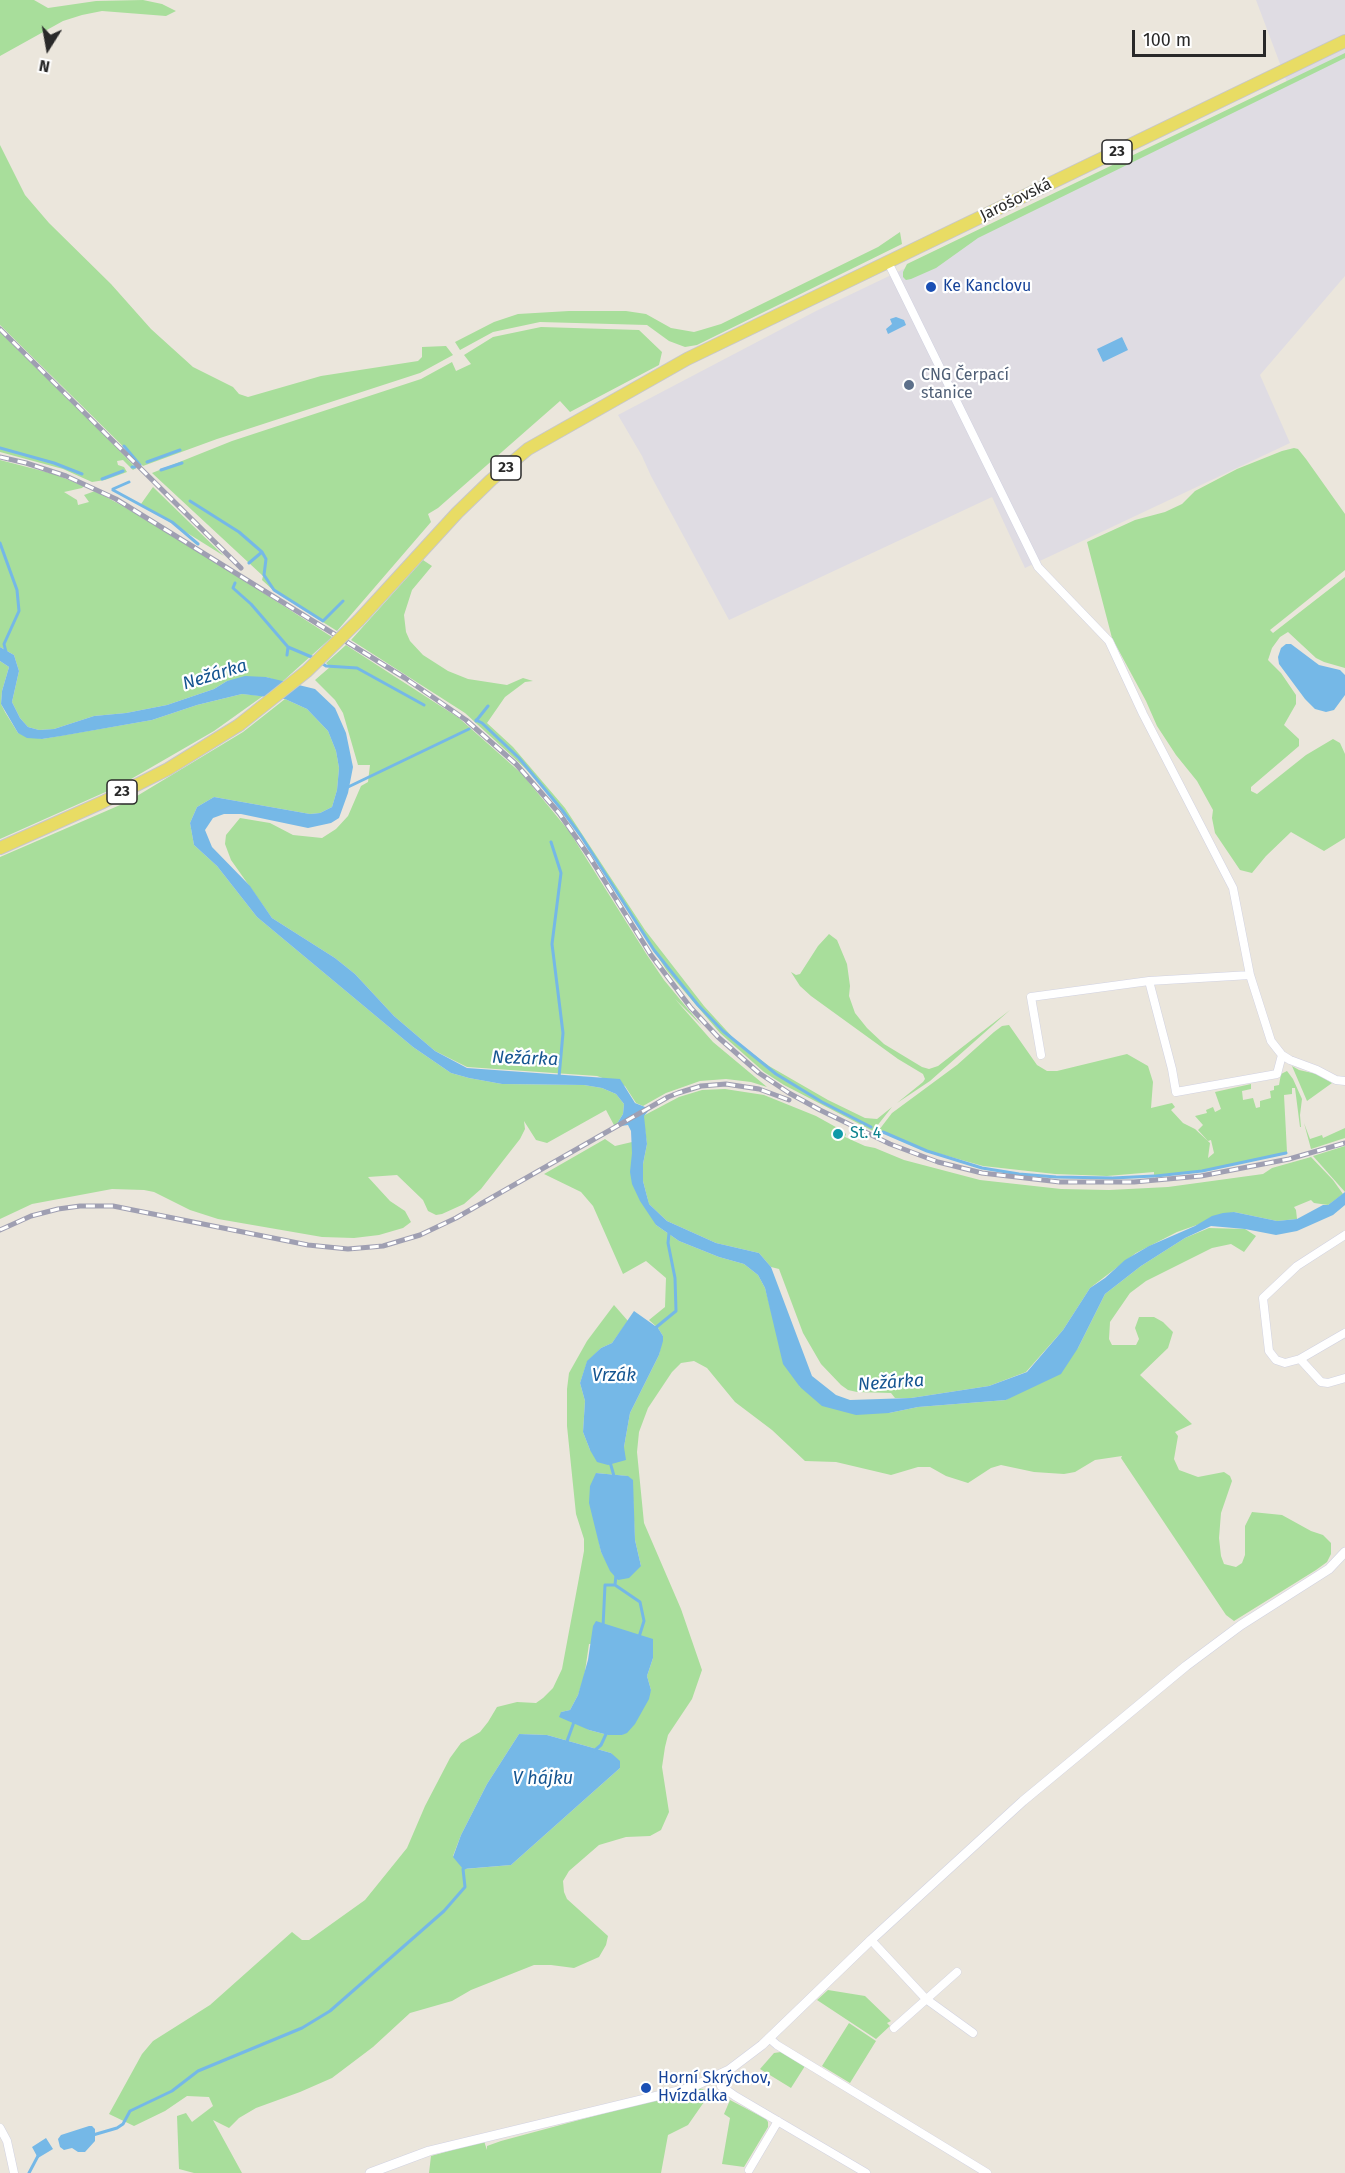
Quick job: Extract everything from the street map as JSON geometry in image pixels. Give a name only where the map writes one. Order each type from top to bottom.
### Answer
[{"type":"main road","name":"Jarošovská","points":[[0,848],[104,802],[168,769],[239,725],[307,671],[359,620],[457,513],[528,449],[687,358],[1345,42]]},
{"type":"street","points":[[888,262],[1038,567],[1109,641],[1143,714],[1233,888],[1237,898],[1250,975],[1271,1041],[1282,1055],[1336,1080],[1345,1081]]},
{"type":"street","points":[[1041,1055],[1031,997],[1149,981],[1250,975]]},
{"type":"street","points":[[1149,981],[1176,1092],[1277,1074],[1282,1055]]},
{"type":"street","points":[[1345,1235],[1297,1266],[1263,1298],[1269,1351],[1276,1360],[1285,1364],[1300,1359],[1345,1333]]},
{"type":"street","points":[[1300,1359],[1320,1382],[1328,1383],[1345,1378]]},
{"type":"street","points":[[370,2173],[429,2151],[690,2088],[729,2070],[769,2038],[871,1940],[1023,1801],[1186,1666],[1241,1625],[1329,1569],[1345,1552]]},
{"type":"street","points":[[871,1940],[926,1999],[974,2033]]},
{"type":"street","points":[[894,2028],[957,1972]]},
{"type":"street","points":[[769,2038],[987,2173]]},
{"type":"street","points":[[719,2075],[721,2086],[735,2096],[866,2173]]},
{"type":"street","points":[[749,2169],[778,2121]]},
{"type":"street","points":[[0,2128],[7,2141],[14,2173]]},
{"type":"shaded area","points":[[1256,0],[1345,0],[1345,276],[1260,375],[1290,443],[1025,568],[992,497],[729,620],[618,415],[816,311],[1288,85]]},
{"type":"green space","points":[[0,0],[34,0],[48,8],[96,1],[143,0],[162,4],[176,11],[166,16],[102,11],[82,15],[63,21],[0,56]]},
{"type":"green space","points":[[1345,53],[1345,58],[978,238],[936,268],[911,279],[906,280],[903,277],[907,264]]},
{"type":"green space","points":[[0,145],[25,195],[49,223],[111,284],[151,329],[193,367],[233,387],[239,394],[248,397],[321,376],[418,361],[422,357],[422,347],[446,346],[453,355],[420,373],[217,439],[143,466],[0,325]]},
{"type":"green space","points":[[900,232],[902,244],[697,345],[685,347],[669,341],[647,325],[540,322],[493,332],[460,350],[455,342],[494,322],[518,314],[569,311],[626,311],[646,314],[671,328],[694,332],[721,324],[878,247]]},
{"type":"green space","points":[[541,327],[639,330],[662,352],[659,365],[570,412],[560,401],[438,508],[428,514],[431,522],[337,631],[274,591],[262,580],[263,576],[152,473],[232,441],[421,379],[452,362],[456,371],[471,364],[464,355],[493,337]]},
{"type":"green space","points":[[0,332],[136,468],[133,470],[123,460],[117,461],[118,465],[124,467],[127,472],[92,482],[63,469],[0,452]]},
{"type":"green space","points":[[1294,448],[1298,449],[1306,459],[1345,514],[1345,570],[1270,630],[1273,633],[1345,577],[1345,668],[1316,658],[1288,632],[1280,637],[1272,648],[1268,660],[1281,673],[1296,695],[1296,704],[1284,725],[1299,739],[1299,746],[1251,787],[1251,791],[1257,794],[1306,755],[1333,739],[1340,743],[1345,754],[1345,838],[1324,851],[1291,832],[1252,873],[1240,870],[1215,833],[1213,810],[1197,781],[1157,726],[1112,638],[1087,542],[1135,520],[1165,512],[1182,504],[1195,491],[1237,469]]},
{"type":"green space","points":[[0,460],[54,474],[84,486],[64,492],[77,500],[78,505],[89,502],[84,495],[95,491],[195,549],[332,637],[282,682],[266,677],[227,681],[214,689],[167,705],[126,713],[94,716],[54,729],[39,730],[28,727],[20,718],[12,702],[19,671],[14,655],[0,647]]},
{"type":"green space","points":[[153,487],[224,556],[141,504]]},
{"type":"green space","points":[[423,560],[432,566],[412,590],[404,615],[406,632],[410,641],[423,655],[448,671],[468,679],[507,685],[523,678],[533,681],[525,682],[505,697],[487,723],[513,747],[565,808],[645,930],[704,1006],[737,1042],[769,1066],[865,1118],[877,1119],[892,1107],[873,1131],[784,1085],[764,1072],[720,1033],[667,971],[581,836],[562,809],[526,769],[465,713],[351,640]]},
{"type":"green space","points":[[346,645],[459,718],[522,774],[569,831],[664,980],[702,1026],[675,999],[713,1042],[767,1087],[751,1082],[726,1079],[700,1081],[666,1093],[643,1106],[636,1103],[625,1086],[597,1076],[467,1067],[435,1051],[394,1016],[355,974],[335,958],[272,918],[231,860],[225,844],[226,835],[240,818],[270,823],[293,835],[322,838],[336,829],[348,816],[361,786],[368,782],[370,765],[358,765],[343,713],[335,700],[315,680],[330,667],[326,663]]},
{"type":"green space","points":[[0,661],[9,667],[2,691],[1,704],[5,712],[18,733],[42,739],[152,720],[197,705],[242,694],[263,696],[214,731],[119,786],[0,839]]},
{"type":"green space","points":[[285,699],[307,709],[328,731],[336,751],[339,768],[337,790],[332,807],[320,813],[310,814],[214,797],[197,807],[190,823],[194,845],[217,866],[257,917],[413,1047],[451,1073],[502,1084],[584,1085],[602,1088],[616,1094],[624,1104],[623,1114],[615,1127],[606,1110],[547,1143],[536,1140],[524,1121],[525,1129],[520,1139],[481,1189],[464,1204],[442,1214],[436,1215],[428,1211],[423,1200],[397,1175],[368,1177],[390,1201],[405,1211],[411,1222],[403,1228],[379,1235],[354,1238],[322,1237],[218,1219],[190,1210],[154,1192],[144,1190],[112,1189],[32,1204],[0,1219],[0,857],[127,802],[243,732]]},
{"type":"green space","points":[[829,934],[837,940],[847,964],[849,996],[855,1013],[884,1044],[922,1067],[929,1069],[938,1066],[1010,1010],[930,1081],[897,1103],[923,1082],[925,1079],[923,1074],[898,1059],[811,996],[800,986],[791,972],[796,975],[800,974],[818,946]]},
{"type":"green space","points":[[1009,1025],[1037,1065],[1047,1071],[1057,1071],[1127,1054],[1148,1066],[1153,1082],[1151,1108],[1172,1103],[1175,1107],[1171,1110],[1183,1123],[1195,1129],[1210,1143],[1208,1158],[1214,1153],[1211,1140],[1208,1141],[1198,1130],[1203,1125],[1195,1116],[1207,1113],[1206,1110],[1213,1107],[1215,1112],[1221,1109],[1215,1092],[1251,1084],[1251,1089],[1242,1091],[1243,1100],[1253,1098],[1256,1108],[1260,1107],[1260,1101],[1271,1098],[1270,1091],[1274,1090],[1274,1086],[1279,1085],[1281,1074],[1287,1071],[1302,1099],[1301,1127],[1295,1088],[1292,1088],[1292,1094],[1284,1095],[1287,1152],[1202,1171],[1154,1176],[1154,1172],[1107,1176],[1055,1174],[983,1166],[926,1150],[879,1130],[892,1113],[957,1065],[994,1032],[1002,1026]]},
{"type":"green space","points":[[1292,1066],[1317,1074],[1332,1083],[1307,1101]]},
{"type":"green space","points":[[725,1089],[764,1095],[816,1116],[843,1131],[846,1134],[845,1137],[865,1146],[904,1160],[980,1180],[1061,1189],[1109,1190],[1168,1187],[1263,1174],[1272,1168],[1311,1157],[1343,1194],[1328,1205],[1314,1203],[1311,1200],[1294,1207],[1297,1219],[1277,1221],[1234,1212],[1177,1232],[1136,1253],[1090,1288],[1063,1330],[1026,1372],[989,1386],[911,1398],[895,1398],[891,1393],[857,1392],[841,1385],[821,1364],[803,1333],[779,1269],[771,1267],[759,1253],[716,1243],[667,1221],[649,1204],[643,1181],[643,1164],[647,1144],[643,1116],[679,1097],[702,1090]]},
{"type":"green space","points":[[1304,1123],[1310,1139],[1322,1135],[1323,1138],[1345,1128],[1345,1138],[1311,1149]]},
{"type":"green space","points":[[605,1139],[615,1146],[632,1142],[632,1153],[656,1225],[679,1241],[744,1264],[758,1275],[765,1288],[776,1329],[800,1387],[889,1413],[918,1407],[1006,1400],[1078,1348],[1105,1294],[1141,1266],[1185,1238],[1209,1228],[1245,1229],[1256,1236],[1244,1252],[1231,1244],[1212,1248],[1146,1281],[1130,1293],[1110,1322],[1109,1339],[1112,1345],[1136,1345],[1139,1339],[1135,1328],[1139,1317],[1154,1317],[1173,1332],[1168,1348],[1140,1375],[1192,1424],[1175,1432],[1178,1436],[1174,1459],[1179,1470],[1198,1477],[1224,1472],[1230,1476],[1232,1481],[1221,1513],[1219,1538],[1224,1564],[1236,1567],[1242,1563],[1245,1555],[1245,1526],[1252,1512],[1282,1515],[1323,1535],[1331,1543],[1331,1554],[1327,1562],[1316,1570],[1234,1621],[1226,1615],[1121,1458],[1122,1456],[1095,1460],[1075,1472],[1064,1474],[1034,1472],[1001,1465],[991,1468],[968,1483],[946,1476],[930,1467],[918,1467],[891,1475],[836,1462],[805,1461],[772,1430],[735,1402],[707,1368],[694,1361],[681,1363],[672,1372],[648,1408],[639,1432],[637,1452],[644,1523],[681,1609],[702,1670],[692,1699],[668,1735],[662,1767],[669,1812],[661,1830],[650,1836],[626,1837],[599,1845],[569,1871],[563,1881],[567,1899],[608,1936],[599,1957],[574,1968],[534,1965],[471,1990],[452,2001],[410,2013],[373,2047],[332,2078],[256,2108],[239,2118],[229,2128],[213,2120],[242,2173],[194,2173],[179,2169],[177,2116],[186,2113],[192,2122],[213,2106],[209,2097],[187,2096],[165,2111],[134,2126],[109,2114],[142,2054],[153,2041],[210,2005],[292,1932],[302,1940],[309,1940],[365,1900],[407,1848],[425,1806],[450,1758],[461,1743],[480,1732],[497,1707],[517,1702],[536,1703],[543,1698],[553,1688],[562,1669],[584,1551],[584,1539],[576,1514],[567,1426],[569,1373],[587,1341],[614,1305],[628,1321],[612,1343],[601,1348],[587,1362],[580,1383],[585,1401],[583,1432],[590,1450],[624,1447],[630,1413],[659,1355],[663,1336],[649,1320],[665,1307],[666,1278],[646,1261],[623,1274],[593,1206],[581,1192],[544,1174]],"holes":[[[596,1473],[627,1476],[632,1480],[635,1540],[641,1566],[606,1561],[601,1552],[595,1522]],[[653,1639],[653,1658],[647,1676],[651,1690],[622,1735],[608,1735],[589,1730],[561,1712],[570,1710],[578,1695],[584,1678],[589,1644]],[[519,1734],[547,1735],[611,1753],[620,1768],[511,1865],[464,1869],[453,1856],[487,1784]]]},
{"type":"green space","points":[[1345,1146],[1345,1192],[1313,1156]]},
{"type":"green space","points":[[828,1990],[865,1996],[891,2021],[887,2023],[890,2026],[876,2039],[817,2000]]},
{"type":"green space","points":[[849,2023],[876,2041],[850,2083],[822,2066]]},
{"type":"green space","points":[[781,2052],[805,2066],[791,2088],[760,2069],[774,2053]]},
{"type":"green space","points":[[698,2088],[703,2089],[707,2096],[688,2125],[668,2135],[661,2173],[429,2173],[431,2156],[484,2141],[487,2150],[487,2146],[501,2141]]},
{"type":"green space","points":[[730,2100],[768,2122],[768,2127],[744,2167],[722,2164],[730,2118],[724,2114]]},
{"type":"water","points":[[896,317],[904,320],[906,325],[888,334],[886,329],[892,324],[890,319]]},
{"type":"water","points":[[1122,337],[1128,350],[1103,362],[1097,349]]},
{"type":"water","points":[[1286,644],[1291,644],[1319,665],[1340,670],[1345,675],[1345,695],[1334,710],[1326,712],[1315,709],[1279,664],[1278,657],[1281,648]]},
{"type":"water","points":[[0,647],[14,655],[19,671],[12,702],[20,718],[28,727],[39,730],[54,729],[94,716],[126,713],[167,705],[245,676],[266,677],[315,689],[335,708],[346,733],[353,767],[348,793],[339,818],[331,823],[308,828],[241,814],[224,814],[213,818],[205,830],[212,847],[250,886],[272,918],[335,958],[355,974],[394,1016],[435,1051],[467,1068],[620,1079],[635,1103],[650,1109],[644,1116],[647,1144],[643,1164],[643,1181],[649,1204],[667,1221],[716,1243],[759,1253],[771,1267],[812,1376],[836,1395],[850,1400],[911,1398],[989,1386],[1027,1372],[1063,1330],[1090,1288],[1125,1260],[1149,1246],[1223,1213],[1234,1212],[1277,1221],[1297,1219],[1323,1205],[1328,1205],[1345,1192],[1345,1205],[1333,1215],[1297,1231],[1276,1235],[1211,1226],[1185,1238],[1141,1266],[1105,1294],[1078,1348],[1061,1374],[1006,1400],[856,1415],[822,1406],[800,1387],[783,1364],[765,1288],[758,1275],[744,1264],[679,1241],[656,1225],[640,1201],[632,1184],[630,1172],[631,1131],[628,1125],[615,1127],[623,1114],[624,1104],[616,1094],[602,1088],[584,1085],[502,1084],[451,1073],[413,1047],[257,917],[217,866],[194,845],[190,823],[197,807],[214,797],[310,814],[320,813],[332,807],[337,790],[339,768],[336,751],[328,731],[307,709],[285,699],[242,694],[197,705],[152,720],[42,739],[27,738],[18,733],[1,704],[9,667],[0,661]]},
{"type":"water","name":"Vrzák","points":[[634,1311],[658,1328],[663,1341],[659,1355],[630,1413],[624,1447],[626,1460],[608,1465],[597,1462],[583,1432],[585,1401],[580,1383],[587,1361],[601,1348],[612,1343]]},
{"type":"water","points":[[596,1473],[628,1476],[633,1480],[635,1540],[641,1566],[629,1578],[618,1580],[610,1571],[601,1552],[589,1503],[590,1486]]},
{"type":"water","points":[[596,1621],[653,1639],[653,1658],[647,1676],[651,1690],[649,1699],[635,1724],[622,1735],[608,1735],[589,1730],[559,1717],[561,1712],[570,1710],[578,1695]]},
{"type":"water","name":"V hájku","points":[[519,1734],[547,1735],[611,1753],[620,1761],[620,1768],[511,1865],[463,1869],[453,1857],[461,1835],[487,1784]]},
{"type":"water","points":[[89,2126],[95,2129],[95,2141],[85,2152],[78,2152],[72,2148],[64,2150],[60,2147],[58,2139],[61,2135]]},
{"type":"water","points":[[46,2138],[53,2149],[38,2158],[32,2147]]},
{"type":"waterway","points":[[124,446],[140,465]]},
{"type":"waterway","points":[[0,448],[54,463],[82,474]]},
{"type":"waterway","points":[[147,462],[180,450]]},
{"type":"waterway","points":[[161,470],[182,463]]},
{"type":"waterway","points":[[102,479],[123,471]]},
{"type":"waterway","points":[[113,489],[129,482]]},
{"type":"waterway","points":[[113,490],[172,522],[198,544]]},
{"type":"waterway","points":[[190,501],[239,532],[262,552]]},
{"type":"waterway","points":[[0,543],[17,590],[19,611],[4,644],[6,652]]},
{"type":"waterway","points":[[249,563],[262,552],[266,559],[264,575],[274,590],[323,621],[343,601]]},
{"type":"waterway","points":[[235,583],[233,588],[251,604],[288,647],[287,655]]},
{"type":"waterway","points":[[288,647],[314,658]]},
{"type":"waterway","points":[[320,662],[326,666],[357,668],[424,705]]},
{"type":"waterway","points":[[476,721],[488,706]]},
{"type":"waterway","points":[[476,720],[519,758],[562,810],[654,950],[698,1005],[723,1031],[776,1074],[822,1102],[871,1127]]},
{"type":"waterway","points":[[346,788],[469,729]]},
{"type":"waterway","name":"Nežárka","points":[[551,842],[561,873],[552,944],[563,1033],[559,1077]]},
{"type":"waterway","points":[[883,1132],[927,1151],[982,1168],[1056,1177],[1112,1178]]},
{"type":"waterway","points":[[1156,1176],[1202,1171],[1286,1153]]},
{"type":"waterway","points":[[1113,1178],[1154,1176]]},
{"type":"waterway","points":[[654,1329],[676,1311],[675,1278],[668,1243],[669,1233]]},
{"type":"waterway","points":[[610,1462],[614,1476]]},
{"type":"waterway","points":[[603,1627],[605,1585],[615,1585],[616,1575]]},
{"type":"waterway","points":[[615,1585],[640,1602],[644,1621],[639,1637]]},
{"type":"waterway","points":[[566,1744],[574,1722]]},
{"type":"waterway","points":[[594,1751],[601,1745],[607,1732]]},
{"type":"waterway","points":[[93,2135],[117,2128],[123,2124],[130,2111],[172,2091],[198,2071],[302,2028],[330,2011],[444,1911],[465,1887],[463,1869],[466,1867]]},
{"type":"waterway","points":[[29,2173],[39,2154]]},
{"type":"railway","points":[[0,329],[241,568]]},
{"type":"railway","points":[[0,457],[66,476],[116,499],[405,678],[466,720],[516,764],[559,813],[651,955],[691,1008],[718,1037],[759,1073],[820,1110],[890,1144],[938,1162],[982,1173],[1060,1182],[1134,1182],[1201,1176],[1289,1159],[1345,1143]]},
{"type":"railway","points":[[0,1230],[31,1216],[58,1209],[113,1206],[308,1245],[348,1249],[383,1246],[420,1235],[456,1218],[678,1093],[701,1086],[726,1084],[759,1089],[789,1100]]},
{"type":"place","name":"Ke Kanclovu","points":[[931,287]]},
{"type":"place","name":"CNG Čerpací stanice","points":[[909,385]]},
{"type":"place","name":"St. 4","points":[[838,1134]]},
{"type":"place","name":"Horní Skrýchov, Hvízdalka","points":[[646,2088]]}]
